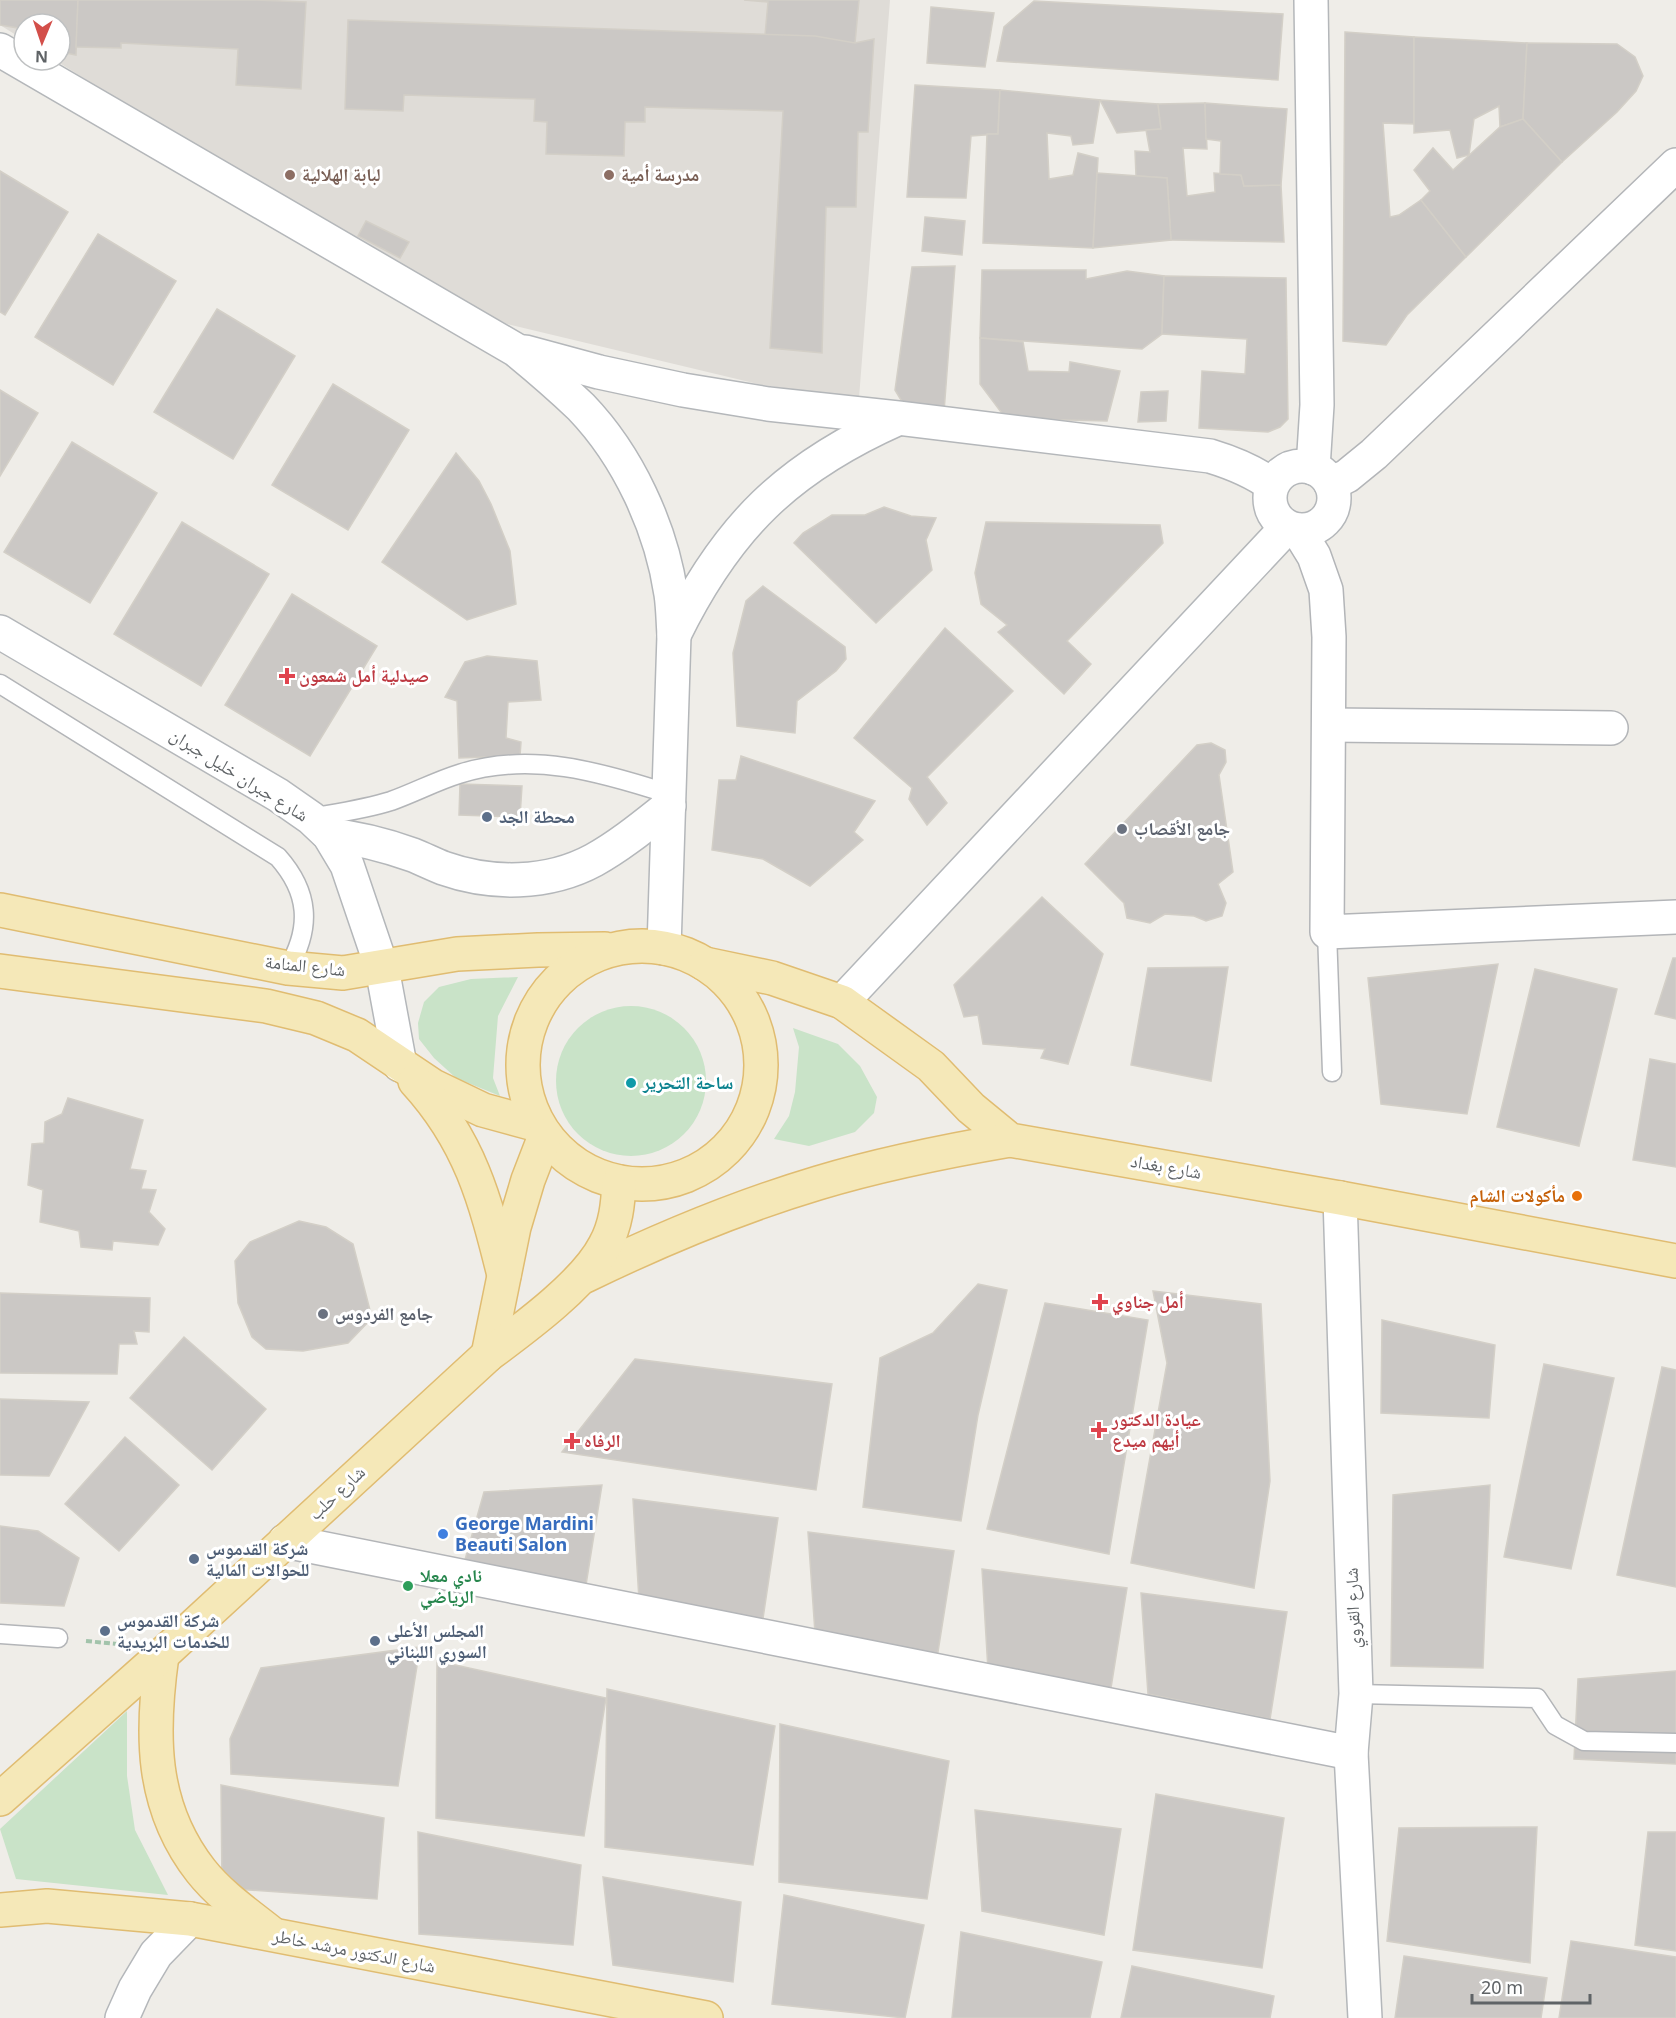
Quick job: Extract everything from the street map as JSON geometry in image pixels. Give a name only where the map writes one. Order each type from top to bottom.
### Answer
[{"type":"main road","points":[[1292,528],[1309,530],[1320,526],[1334,507],[1335,495],[1322,476],[1317,405],[1311,0]]},
{"type":"main road","points":[[0,51],[516,350],[582,408],[608,441],[630,476],[648,513],[662,553],[671,593],[674,635],[664,948]]},
{"type":"main road","points":[[1676,165],[1374,454],[1347,476],[1322,476],[1301,466],[1289,469],[1272,485],[1270,497],[1277,519],[1292,528],[1314,556],[1326,590],[1329,637],[1327,932],[1676,917]]},
{"type":"main road","points":[[516,350],[599,372],[683,390],[768,404],[1210,456],[1243,467],[1272,485]]},
{"type":"main road","points":[[674,635],[713,565],[737,533],[764,504],[794,477],[827,454],[862,434],[898,418]]},
{"type":"main road","points":[[842,1002],[1292,528]]},
{"type":"main road","name":"شارع جبران خليل جبران","points":[[0,632],[278,795],[320,826],[347,865],[382,968],[400,1065]]},
{"type":"main road","points":[[1329,725],[1611,728]]},
{"type":"main road","points":[[320,826],[387,846],[471,877],[503,880],[533,879],[564,872],[593,861],[620,844],[669,800]]},
{"type":"main road","name":"شارع المنامة","points":[[0,910],[288,968],[343,973],[457,954],[613,949]]},
{"type":"main road","points":[[639,946],[664,948],[686,954],[705,964],[727,981],[744,1003],[756,1028],[761,1055],[760,1083],[753,1109],[740,1134],[722,1155],[699,1170],[674,1180],[646,1185],[619,1182],[590,1173],[565,1158],[541,1131],[526,1096],[521,1065],[526,1034],[538,1005],[558,980],[584,961],[613,949],[639,946]]},
{"type":"main road","name":"شارع بغداد","points":[[705,964],[772,978],[842,1002],[931,1066],[971,1108],[1010,1140],[1340,1198],[1676,1261]]},
{"type":"main road","points":[[0,971],[266,1006],[316,1018],[357,1035],[434,1086],[483,1110],[541,1131]]},
{"type":"main road","points":[[400,1065],[431,1098],[461,1146],[476,1177],[504,1275]]},
{"type":"main road","points":[[488,1355],[517,1218],[541,1131]]},
{"type":"main road","points":[[578,1279],[697,1225],[809,1185],[883,1165],[1010,1140]]},
{"type":"main road","name":"شارع حلب","points":[[0,1799],[162,1655],[488,1355],[521,1330],[578,1279],[605,1245],[614,1225],[619,1182]]},
{"type":"main road","name":"شارع القروي","points":[[1340,1198],[1356,1694],[1352,1754],[1365,2018]]},
{"type":"main road","points":[[285,1541],[1352,1754]]},
{"type":"main road","points":[[162,1655],[157,1690],[156,1756],[160,1786],[170,1817],[184,1846],[201,1872],[223,1895],[274,1935]]},
{"type":"main road","name":"شارع الدكتور مرشد خاطر","points":[[0,1910],[47,1906],[190,1918],[706,2018]]},
{"type":"main road","points":[[122,2018],[135,1989],[156,1954],[190,1918]]},
{"type":"lane","points":[[0,684],[278,857],[290,870],[303,903],[302,937],[297,953],[288,968]]},
{"type":"lane","points":[[320,826],[356,810],[392,801],[460,773],[500,766],[541,764],[581,768],[669,800]]},
{"type":"lane","points":[[1327,932],[1332,1072]]},
{"type":"lane","points":[[0,1634],[58,1638]]},
{"type":"lane","points":[[1356,1694],[1537,1698],[1555,1725],[1584,1741],[1676,1743]]},
{"type":"path","points":[[58,1638],[111,1643],[162,1655]]},
{"type":"shaded area","name":"مدرسة أمية","points":[[0,0],[890,0],[859,398],[762,385],[507,324],[341,241],[72,71],[72,12],[12,12],[12,32],[0,25]]},
{"type":"green space","points":[[518,977],[498,1016],[493,1078],[500,1096],[456,1078],[434,1058],[419,1039],[418,1023],[424,1002],[439,987],[471,979]]},
{"type":"green space","name":"ساحة التحرير","points":[[631,1006],[646,1007],[660,1012],[684,1028],[700,1052],[705,1066],[705,1096],[700,1110],[684,1134],[660,1150],[646,1155],[631,1156],[616,1155],[602,1150],[578,1134],[562,1110],[557,1096],[556,1081],[557,1066],[562,1052],[578,1028],[602,1012],[616,1007]]},
{"type":"green space","points":[[793,1028],[838,1044],[860,1066],[877,1097],[874,1113],[855,1132],[809,1146],[774,1139],[789,1116],[795,1092],[799,1047]]},
{"type":"green space","points":[[127,1711],[127,1776],[135,1830],[168,1895],[16,1879],[0,1829]]},
{"type":"building","points":[[0,0],[78,0],[76,55],[72,54],[72,12],[12,12],[12,27],[0,25]]},
{"type":"building","points":[[78,0],[306,2],[301,89],[236,85],[238,49],[121,43],[121,48],[76,47]]},
{"type":"building","points":[[744,0],[859,0],[855,43],[765,35],[768,2]]},
{"type":"building","points":[[1034,1],[1283,14],[1278,80],[997,61],[1004,27]]},
{"type":"building","points":[[931,7],[994,13],[985,67],[927,63]]},
{"type":"building","points":[[348,20],[815,36],[855,43],[874,39],[868,132],[858,132],[856,207],[826,207],[822,353],[770,348],[783,111],[645,107],[645,122],[625,122],[624,156],[546,154],[547,122],[534,121],[535,99],[404,95],[403,111],[345,109]]},
{"type":"building","points":[[1345,32],[1414,37],[1414,124],[1383,123],[1390,217],[1399,215],[1421,200],[1466,257],[1407,315],[1386,345],[1343,341]]},
{"type":"building","points":[[1414,37],[1527,43],[1523,119],[1500,127],[1499,106],[1474,119],[1469,155],[1457,158],[1450,130],[1414,133]]},
{"type":"building","points":[[1527,43],[1617,44],[1635,57],[1643,76],[1636,91],[1617,112],[1562,162],[1523,119]]},
{"type":"building","points":[[915,85],[1000,90],[998,134],[971,136],[966,198],[907,197]]},
{"type":"building","points":[[1000,90],[1100,100],[1093,143],[1073,145],[1071,136],[1047,133],[1049,179],[1073,175],[1078,153],[1098,158],[1093,248],[983,243],[987,134],[998,134]]},
{"type":"building","points":[[1100,100],[1158,104],[1161,129],[1117,133]]},
{"type":"building","points":[[1205,103],[1207,149],[1183,148],[1187,196],[1215,192],[1214,173],[1241,175],[1244,186],[1281,185],[1284,242],[1171,240],[1167,178],[1136,176],[1135,151],[1150,152],[1146,130],[1161,129],[1158,104]]},
{"type":"building","points":[[1205,103],[1287,109],[1281,185],[1244,186],[1241,175],[1220,174],[1221,141],[1206,139]]},
{"type":"building","points":[[1523,119],[1562,162],[1466,257],[1421,200],[1430,191],[1414,170],[1433,148],[1453,170],[1500,127]]},
{"type":"building","points":[[0,171],[68,212],[5,315],[0,312]]},
{"type":"building","points":[[1097,173],[1167,178],[1171,240],[1093,248]]},
{"type":"building","points":[[925,217],[965,221],[962,255],[922,251]]},
{"type":"building","points":[[366,221],[409,242],[400,258],[358,236]]},
{"type":"building","points":[[98,234],[176,281],[113,385],[35,337]]},
{"type":"building","points":[[955,266],[944,412],[907,410],[895,390],[912,267]]},
{"type":"building","points":[[982,270],[1086,270],[1086,279],[1127,271],[1164,276],[1162,334],[1142,349],[980,338]]},
{"type":"building","points":[[1164,276],[1286,278],[1288,419],[1280,427],[1268,432],[1199,428],[1202,371],[1245,374],[1247,339],[1162,334]]},
{"type":"building","points":[[217,309],[295,356],[233,459],[154,412]]},
{"type":"building","points":[[980,338],[1023,342],[1028,371],[1069,372],[1070,362],[1120,371],[1107,421],[1027,419],[1004,416],[980,384]]},
{"type":"building","points":[[333,384],[409,430],[348,530],[272,485]]},
{"type":"building","points":[[0,390],[38,413],[0,476]]},
{"type":"building","points":[[1168,391],[1166,421],[1138,422],[1141,392]]},
{"type":"building","points":[[72,442],[157,493],[90,603],[4,552]]},
{"type":"building","points":[[456,453],[479,481],[510,551],[516,604],[467,620],[382,562]]},
{"type":"building","points":[[884,507],[911,516],[936,518],[926,540],[932,570],[876,623],[794,543],[803,533],[832,515],[865,515]]},
{"type":"building","points":[[182,522],[269,574],[201,686],[114,634]]},
{"type":"building","points":[[986,522],[1160,525],[1163,543],[1067,641],[1091,664],[1064,694],[998,632],[1007,625],[981,604],[975,573]]},
{"type":"building","points":[[763,586],[845,647],[846,659],[836,671],[797,701],[795,733],[737,726],[733,653],[746,601]]},
{"type":"building","points":[[292,594],[377,646],[310,756],[225,705]]},
{"type":"building","points":[[945,628],[1013,691],[927,777],[947,803],[927,825],[909,799],[912,788],[854,738]]},
{"type":"building","points":[[487,656],[537,661],[541,700],[508,702],[506,738],[521,742],[520,756],[459,758],[457,701],[445,697],[465,662]]},
{"type":"building","points":[[1211,743],[1225,750],[1226,762],[1219,775],[1233,872],[1218,884],[1226,903],[1222,916],[1206,921],[1194,916],[1165,914],[1150,923],[1127,918],[1124,903],[1085,864],[1197,745]]},
{"type":"building","points":[[741,756],[875,801],[854,832],[863,840],[810,886],[763,859],[712,850],[719,780],[736,780]]},
{"type":"building","points":[[460,784],[522,786],[520,817],[459,815]]},
{"type":"building","points":[[1042,897],[1103,954],[1068,1064],[1041,1058],[1045,1049],[983,1044],[978,1015],[964,1017],[954,985]]},
{"type":"building","points":[[1673,958],[1676,958],[1676,1019],[1655,1014]]},
{"type":"building","points":[[1498,964],[1467,1114],[1381,1104],[1368,978]]},
{"type":"building","points":[[1228,967],[1211,1081],[1131,1065],[1148,968]]},
{"type":"building","points":[[1535,969],[1617,989],[1579,1146],[1497,1127]]},
{"type":"building","points":[[1650,1059],[1676,1064],[1676,1167],[1633,1160]]},
{"type":"building","points":[[68,1098],[143,1120],[130,1169],[146,1171],[141,1189],[156,1190],[149,1212],[165,1229],[158,1245],[113,1241],[112,1250],[81,1247],[79,1231],[40,1222],[43,1190],[28,1185],[32,1144],[44,1143],[45,1122],[62,1114]]},
{"type":"building","points":[[299,1221],[326,1227],[353,1244],[372,1318],[348,1343],[303,1351],[266,1349],[252,1337],[238,1303],[235,1261],[250,1242]]},
{"type":"building","points":[[978,1284],[1007,1290],[978,1415],[961,1521],[863,1507],[880,1358],[933,1333]]},
{"type":"building","points":[[1153,1291],[1261,1304],[1270,1481],[1254,1588],[1131,1563],[1167,1363]]},
{"type":"building","points":[[0,1293],[150,1298],[149,1332],[134,1331],[137,1344],[119,1344],[117,1374],[0,1373]]},
{"type":"building","points":[[1045,1303],[1148,1320],[1109,1554],[987,1529]]},
{"type":"building","points":[[1382,1320],[1495,1345],[1489,1418],[1381,1413]]},
{"type":"building","points":[[184,1337],[266,1409],[212,1470],[130,1398]]},
{"type":"building","points":[[635,1359],[832,1384],[816,1490],[562,1452]]},
{"type":"building","points":[[1544,1364],[1614,1378],[1571,1569],[1504,1557]]},
{"type":"building","points":[[1662,1367],[1676,1370],[1676,1587],[1617,1575]]},
{"type":"building","points":[[0,1399],[89,1402],[49,1476],[0,1475]]},
{"type":"building","points":[[125,1437],[179,1485],[119,1551],[65,1504]]},
{"type":"building","points":[[602,1485],[585,1591],[463,1567],[484,1492]]},
{"type":"building","points":[[1490,1485],[1483,1668],[1391,1666],[1393,1495]]},
{"type":"building","points":[[633,1499],[778,1518],[762,1625],[639,1600]]},
{"type":"building","points":[[0,1526],[38,1531],[79,1558],[64,1606],[0,1603]]},
{"type":"building","points":[[808,1532],[954,1551],[937,1658],[815,1633]]},
{"type":"building","points":[[982,1569],[1127,1588],[1110,1694],[988,1670]]},
{"type":"building","points":[[1141,1593],[1287,1612],[1270,1719],[1148,1694]]},
{"type":"building","points":[[420,1647],[398,1786],[231,1774],[230,1739],[261,1668]]},
{"type":"building","points":[[437,1661],[606,1698],[584,1836],[436,1818]]},
{"type":"building","points":[[1676,1671],[1676,1764],[1574,1759],[1578,1679]]},
{"type":"building","points":[[607,1689],[775,1726],[753,1865],[605,1847]]},
{"type":"building","points":[[780,1724],[949,1761],[927,1899],[779,1882]]},
{"type":"building","points":[[221,1785],[384,1818],[377,1899],[222,1888]]},
{"type":"building","points":[[1156,1794],[1284,1818],[1262,1968],[1133,1950]]},
{"type":"building","points":[[975,1810],[1121,1829],[1104,1935],[982,1911]]},
{"type":"building","points":[[1537,1827],[1530,1963],[1387,1941],[1399,1828]]},
{"type":"building","points":[[418,1832],[581,1865],[573,1945],[419,1934]]},
{"type":"building","points":[[1648,1832],[1676,1832],[1676,1951],[1635,1945]]},
{"type":"building","points":[[603,1877],[741,1902],[733,1982],[613,1965]]},
{"type":"building","points":[[784,1895],[924,1925],[905,2018],[772,2004]]},
{"type":"building","points":[[961,1932],[1102,1962],[1090,2018],[952,2018]]},
{"type":"building","points":[[1571,1941],[1676,1957],[1676,2018],[1559,2018]]},
{"type":"building","points":[[1404,1956],[1547,1978],[1541,2018],[1395,2018]]},
{"type":"building","points":[[1132,1966],[1274,1996],[1270,2018],[1121,2018]]},
{"type":"place","name":"لبابة الهلالية","points":[[290,175]]},
{"type":"place","name":"مدرسة أمية","points":[[609,175]]},
{"type":"place","name":"صيدلية أمل شمعون","points":[[287,676]]},
{"type":"place","name":"محطة الجد","points":[[487,817]]},
{"type":"place","name":"جامع الأقصاب","points":[[1122,829]]},
{"type":"place","name":"ساحة التحرير","points":[[631,1083]]},
{"type":"place","name":"مأكولات الشام","points":[[1577,1196]]},
{"type":"place","name":"أمل جناوي","points":[[1100,1302]]},
{"type":"place","name":"جامع الفردوس","points":[[323,1314]]},
{"type":"place","name":"عيادة الدكتور أيهم ميدع","points":[[1099,1430]]},
{"type":"place","name":"الرفاه","points":[[572,1441]]},
{"type":"place","name":"George Mardini Beauti Salon","points":[[443,1534]]},
{"type":"place","name":"شركة القدموس للحوالات المالية","points":[[194,1559]]},
{"type":"place","name":"نادي معلا الرياضي","points":[[408,1586]]},
{"type":"place","name":"شركة القدموس للخدمات البريدية","points":[[105,1631]]},
{"type":"place","name":"المجلس الأعلى السوري اللبناني","points":[[375,1641]]}]
